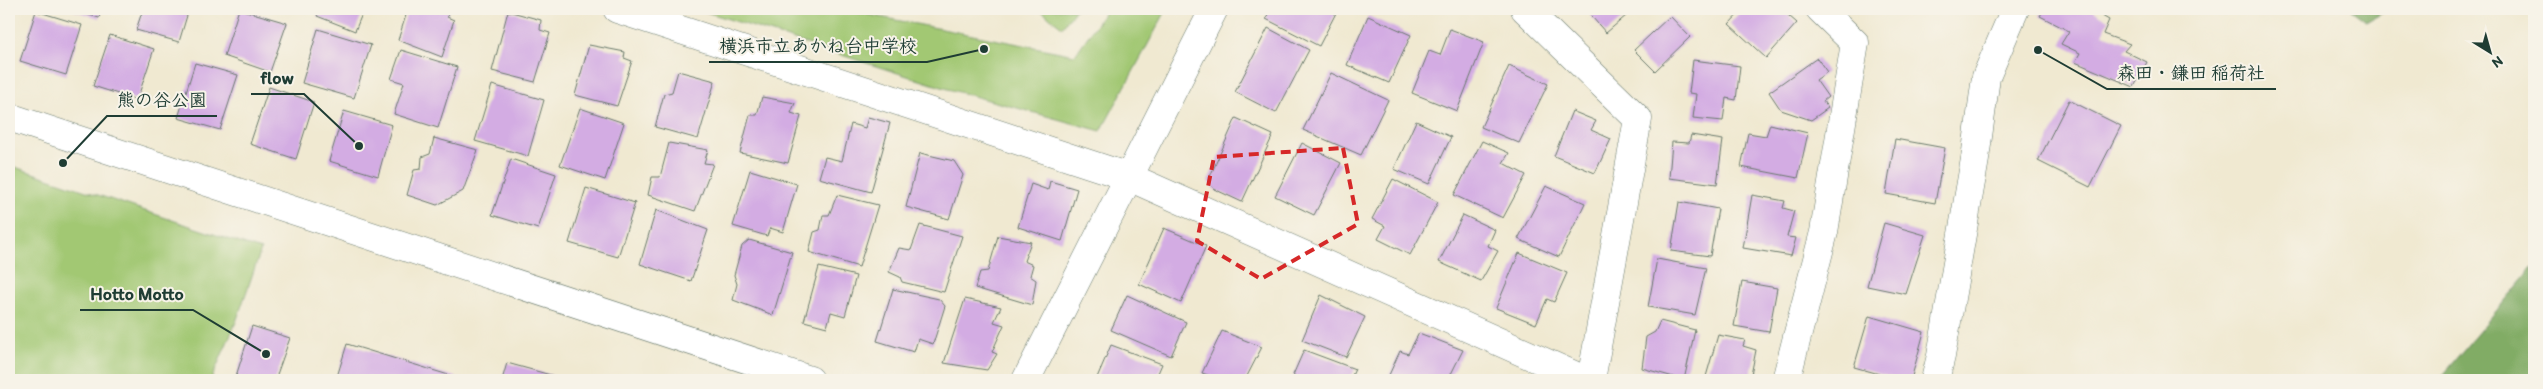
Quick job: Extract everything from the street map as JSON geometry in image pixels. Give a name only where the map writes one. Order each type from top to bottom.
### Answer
[{"type":"street","points":[[617,9],[1129,177],[1585,380]]},
{"type":"street","points":[[1026,380],[1214,9]]},
{"type":"street","points":[[1524,9],[1638,119],[1591,380]]},
{"type":"street","points":[[1786,380],[1824,232],[1855,43],[1820,9]]},
{"type":"street","points":[[1935,380],[1941,356],[1975,159],[1986,77],[2015,9]]},
{"type":"street","points":[[9,117],[810,380]]},
{"type":"highlighted area","points":[[1343,148],[1358,224],[1261,279],[1197,241],[1214,157]]},
{"type":"green space","points":[[697,9],[839,9],[1075,55],[1107,9],[1167,9],[1101,131],[948,89]]},
{"type":"green space","points":[[1039,9],[1076,9],[1062,27]]},
{"type":"green space","points":[[2350,9],[2389,9],[2367,22]]},
{"type":"green space","points":[[9,165],[261,250],[236,322],[211,380],[9,380]]},
{"type":"green space","points":[[2534,266],[2534,380],[2438,380]]},
{"type":"building","points":[[69,9],[102,9],[99,18]]},
{"type":"building","points":[[143,9],[189,9],[179,42],[136,30]]},
{"type":"building","points":[[239,9],[287,23],[270,72],[224,56]]},
{"type":"building","points":[[320,9],[364,9],[355,31],[317,16]]},
{"type":"building","points":[[408,9],[450,9],[447,17],[454,20],[442,57],[398,40]]},
{"type":"building","points":[[1270,9],[1338,9],[1319,46],[1266,19]]},
{"type":"building","points":[[1585,9],[1634,9],[1606,33]]},
{"type":"building","points":[[1743,9],[1781,9],[1797,23],[1766,58],[1729,24]]},
{"type":"building","points":[[2044,9],[2090,9],[2109,20],[2103,34],[2130,44],[2124,51],[2147,62],[2134,87],[2075,62],[2080,53],[2061,44],[2069,31],[2040,16]]},
{"type":"building","points":[[36,11],[82,25],[66,75],[20,61]]},
{"type":"building","points":[[508,11],[541,20],[540,30],[550,33],[535,82],[492,71]]},
{"type":"building","points":[[1368,16],[1411,35],[1389,83],[1347,65]]},
{"type":"building","points":[[1670,16],[1690,37],[1655,71],[1634,50]]},
{"type":"building","points":[[1268,28],[1309,50],[1276,113],[1235,92]]},
{"type":"building","points":[[318,29],[371,45],[354,98],[302,83]]},
{"type":"building","points":[[1450,29],[1484,42],[1457,111],[1412,93],[1429,51],[1440,55]]},
{"type":"building","points":[[110,35],[154,49],[137,100],[93,86]]},
{"type":"building","points":[[589,45],[625,52],[624,58],[632,61],[617,106],[575,95]]},
{"type":"building","points":[[401,50],[457,67],[438,128],[394,114],[404,83],[391,79]]},
{"type":"building","points":[[1817,58],[1827,72],[1816,80],[1828,97],[1823,101],[1828,108],[1811,120],[1781,110],[1769,92]]},
{"type":"building","points":[[1693,60],[1740,66],[1736,100],[1726,98],[1723,121],[1693,118],[1696,94],[1689,93]]},
{"type":"building","points":[[195,63],[238,75],[220,130],[178,118]]},
{"type":"building","points":[[1509,66],[1548,84],[1519,143],[1481,127]]},
{"type":"building","points":[[678,71],[715,81],[698,139],[655,127],[664,94],[672,92]]},
{"type":"building","points":[[1331,73],[1388,100],[1361,155],[1303,130]]},
{"type":"building","points":[[492,85],[544,100],[528,156],[475,141]]},
{"type":"building","points":[[269,87],[314,102],[296,159],[250,144]]},
{"type":"building","points":[[762,97],[795,103],[791,113],[801,116],[788,163],[740,153],[750,115],[757,115]]},
{"type":"building","points":[[2069,100],[2121,126],[2090,187],[2038,161]]},
{"type":"building","points":[[580,108],[624,123],[605,180],[560,165]]},
{"type":"building","points":[[344,111],[392,125],[378,176],[329,161]]},
{"type":"building","points":[[1572,111],[1596,121],[1591,130],[1611,139],[1595,173],[1554,156]]},
{"type":"building","points":[[868,117],[890,123],[871,192],[819,178],[825,157],[842,161],[851,124],[865,128]]},
{"type":"building","points":[[1236,118],[1273,135],[1242,202],[1214,189],[1208,181]]},
{"type":"building","points":[[1416,121],[1451,137],[1429,184],[1394,169]]},
{"type":"building","points":[[1770,124],[1808,133],[1798,178],[1741,167],[1748,133],[1766,136]]},
{"type":"building","points":[[1691,135],[1723,140],[1717,184],[1669,178],[1672,142],[1689,143]]},
{"type":"building","points":[[434,138],[478,150],[463,191],[437,205],[407,195],[414,170],[421,169],[422,157],[430,154]]},
{"type":"building","points":[[1895,139],[1945,148],[1935,203],[1886,194]]},
{"type":"building","points":[[1482,141],[1509,153],[1503,163],[1526,175],[1503,218],[1454,195]]},
{"type":"building","points":[[669,143],[708,150],[704,163],[713,164],[695,211],[648,195],[652,177],[660,177]]},
{"type":"building","points":[[1302,143],[1341,163],[1314,215],[1275,196]]},
{"type":"building","points":[[920,153],[954,161],[963,175],[949,219],[906,207]]},
{"type":"building","points":[[511,159],[556,174],[538,229],[492,215]]},
{"type":"building","points":[[750,170],[797,184],[783,232],[770,228],[767,236],[733,226]]},
{"type":"building","points":[[1393,179],[1438,202],[1410,255],[1378,239],[1385,226],[1372,219]]},
{"type":"building","points":[[1050,181],[1077,189],[1062,241],[1018,227],[1031,184],[1048,190]]},
{"type":"building","points":[[1546,186],[1585,203],[1559,257],[1518,239]]},
{"type":"building","points":[[586,188],[635,203],[618,257],[569,243]]},
{"type":"building","points":[[837,195],[878,205],[859,267],[809,252],[814,232],[820,230],[823,215],[829,215]]},
{"type":"building","points":[[1752,195],[1785,201],[1783,208],[1794,211],[1787,237],[1796,238],[1791,256],[1743,248]]},
{"type":"building","points":[[1679,202],[1718,209],[1710,256],[1671,251]]},
{"type":"building","points":[[656,210],[708,230],[691,281],[640,264]]},
{"type":"building","points":[[1463,215],[1495,230],[1488,246],[1498,251],[1481,281],[1439,262]]},
{"type":"building","points":[[1884,223],[1925,235],[1906,294],[1867,286]]},
{"type":"building","points":[[920,225],[962,236],[944,292],[902,282],[900,277],[889,272],[899,248],[911,250]]},
{"type":"building","points":[[1164,228],[1206,246],[1181,303],[1139,284]]},
{"type":"building","points":[[998,236],[1031,242],[1024,261],[1033,265],[1030,276],[1036,280],[1032,305],[975,288],[980,272],[988,271]]},
{"type":"building","points":[[749,240],[792,252],[773,315],[733,300],[737,284],[734,275],[742,246]]},
{"type":"building","points":[[1519,253],[1567,273],[1554,302],[1547,299],[1536,324],[1496,308]]},
{"type":"building","points":[[1657,259],[1706,268],[1695,315],[1648,307]]},
{"type":"building","points":[[819,267],[856,276],[845,316],[831,312],[827,327],[804,321]]},
{"type":"building","points":[[1742,282],[1777,288],[1769,332],[1734,326]]},
{"type":"building","points":[[893,289],[939,299],[945,306],[933,344],[918,339],[914,352],[877,341]]},
{"type":"building","points":[[1127,295],[1186,322],[1171,356],[1111,330]]},
{"type":"building","points":[[1321,295],[1365,317],[1346,357],[1302,340]]},
{"type":"building","points":[[965,299],[1001,307],[994,322],[1004,325],[992,352],[997,354],[987,370],[944,363]]},
{"type":"building","points":[[1869,316],[1924,332],[1911,380],[1901,380],[1854,367]]},
{"type":"building","points":[[1660,321],[1695,330],[1684,380],[1642,368],[1646,337],[1655,332]]},
{"type":"building","points":[[252,326],[290,338],[275,380],[249,380],[236,376]]},
{"type":"building","points":[[1222,331],[1262,347],[1245,380],[1222,380],[1202,373]]},
{"type":"building","points":[[1419,333],[1463,350],[1448,380],[1401,380],[1389,375],[1400,351],[1408,354]]},
{"type":"building","points":[[1718,335],[1745,340],[1743,346],[1756,350],[1750,380],[1705,380]]},
{"type":"building","points":[[347,344],[465,380],[336,380]]},
{"type":"building","points":[[1111,345],[1162,364],[1155,380],[1096,380]]},
{"type":"building","points":[[1304,350],[1355,369],[1350,380],[1299,380],[1293,375]]},
{"type":"building","points":[[507,363],[558,377],[557,380],[502,380]]},
{"type":"place","name":"横浜市立あかね台中学校","points":[[984,49]]},
{"type":"place","name":"森田・鎌田 稲荷社","points":[[2038,50]]},
{"type":"place","name":"flow","points":[[359,146]]},
{"type":"place","name":"熊の谷公園","points":[[63,163]]},
{"type":"place","name":"Hotto Motto","points":[[266,354]]}]
